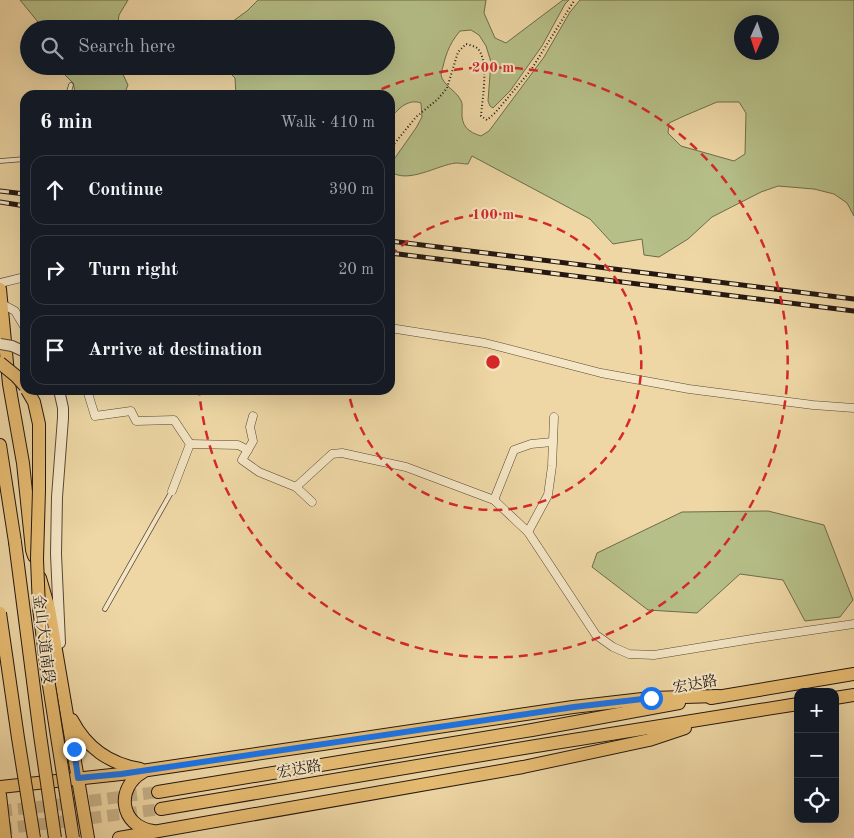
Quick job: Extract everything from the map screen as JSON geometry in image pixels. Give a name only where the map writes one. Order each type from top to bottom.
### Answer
[{"type":"main road","points":[[0,289],[9,384],[23,463],[32,550],[50,609],[88,838]]},
{"type":"main road","points":[[0,363],[20,380]]},
{"type":"main road","points":[[30,395],[39,424],[40,490],[37,559],[39,608],[73,838]]},
{"type":"main road","name":"金山大道南段","points":[[0,445],[56,838]]},
{"type":"main road","points":[[0,613],[34,838]]},
{"type":"main road","name":"宏达路","points":[[158,792],[854,674]]},
{"type":"main road","points":[[839,697],[854,695]]},
{"type":"main road","points":[[0,787],[151,770],[574,707],[651,698],[718,696]]},
{"type":"main road","name":"宏达路","points":[[161,809],[794,705]]},
{"type":"main road","points":[[67,708],[70,718],[81,736],[104,756],[128,766],[151,770]]},
{"type":"main road","points":[[119,838],[153,835],[522,767],[649,740],[719,717]]},
{"type":"main road","points":[[151,770],[142,772],[132,780],[126,792],[125,806],[134,823],[153,835]]},
{"type":"main road","points":[[0,795],[6,838]]},
{"type":"street","points":[[0,283],[20,278]]},
{"type":"street","points":[[2,304],[14,311],[20,320]]},
{"type":"street","points":[[395,329],[485,343],[601,373],[689,389],[854,408]]},
{"type":"street","points":[[0,344],[20,350]]},
{"type":"street","points":[[60,395],[63,418],[56,554],[62,677]]},
{"type":"street","points":[[89,395],[95,416],[130,411],[136,421],[174,420],[190,444]]},
{"type":"street","points":[[252,416],[250,427],[253,441],[242,460],[259,472],[296,487],[312,502]]},
{"type":"street","points":[[528,532],[548,495],[552,466],[554,417]]},
{"type":"street","points":[[494,500],[514,450],[531,444],[552,442]]},
{"type":"street","points":[[190,444],[238,445],[248,450]]},
{"type":"street","points":[[172,492],[190,444]]},
{"type":"street","points":[[296,487],[332,454],[342,454],[406,467],[494,500],[528,532],[596,635],[613,647],[628,654],[654,655],[854,624]]},
{"type":"lane","points":[[70,90],[71,85]]},
{"type":"lane","points":[[0,161],[20,159]]},
{"type":"lane","points":[[105,609],[172,492]]},
{"type":"path","points":[[395,143],[416,117],[438,99],[447,88],[458,52],[466,44],[476,46],[484,62],[485,76],[482,116],[487,120],[496,113],[531,70],[575,0]]},
{"type":"green space","points":[[20,0],[128,0],[119,15],[118,20],[36,20]]},
{"type":"green space","points":[[258,0],[486,0],[484,13],[495,38],[506,43],[563,0],[569,0],[542,46],[510,91],[493,108],[488,101],[491,62],[486,46],[479,35],[471,30],[460,31],[453,41],[446,57],[441,75],[442,79],[461,100],[462,116],[466,128],[472,133],[481,136],[489,131],[544,57],[570,12],[580,0],[854,0],[854,216],[847,203],[834,194],[814,189],[778,186],[761,192],[712,217],[688,239],[659,257],[644,255],[642,239],[613,244],[590,219],[472,156],[468,164],[448,164],[413,175],[405,176],[395,174],[395,158],[422,117],[421,103],[416,102],[403,106],[395,113],[395,90],[236,90],[235,78],[232,75],[395,75],[395,20],[234,20]],"holes":[[[717,102],[739,102],[746,113],[745,154],[734,161],[681,146],[668,133],[669,123]]]},
{"type":"green space","points":[[65,75],[123,75],[128,85],[126,90],[75,90],[73,83]]},
{"type":"green space","points":[[768,511],[824,525],[853,600],[840,617],[805,621],[783,580],[740,574],[697,613],[648,610],[592,567],[597,553],[682,512]]},
{"type":"tunnel","points":[[0,811],[158,792]]},
{"type":"tunnel","points":[[0,829],[161,809]]},
{"type":"railway","points":[[0,191],[20,193]]},
{"type":"railway","points":[[0,202],[20,205]]},
{"type":"railway","points":[[395,242],[854,299]]},
{"type":"railway","points":[[395,254],[854,311]]},
{"type":"route","points":[[74,749],[78,778],[121,774],[574,707],[651,698]]}]
